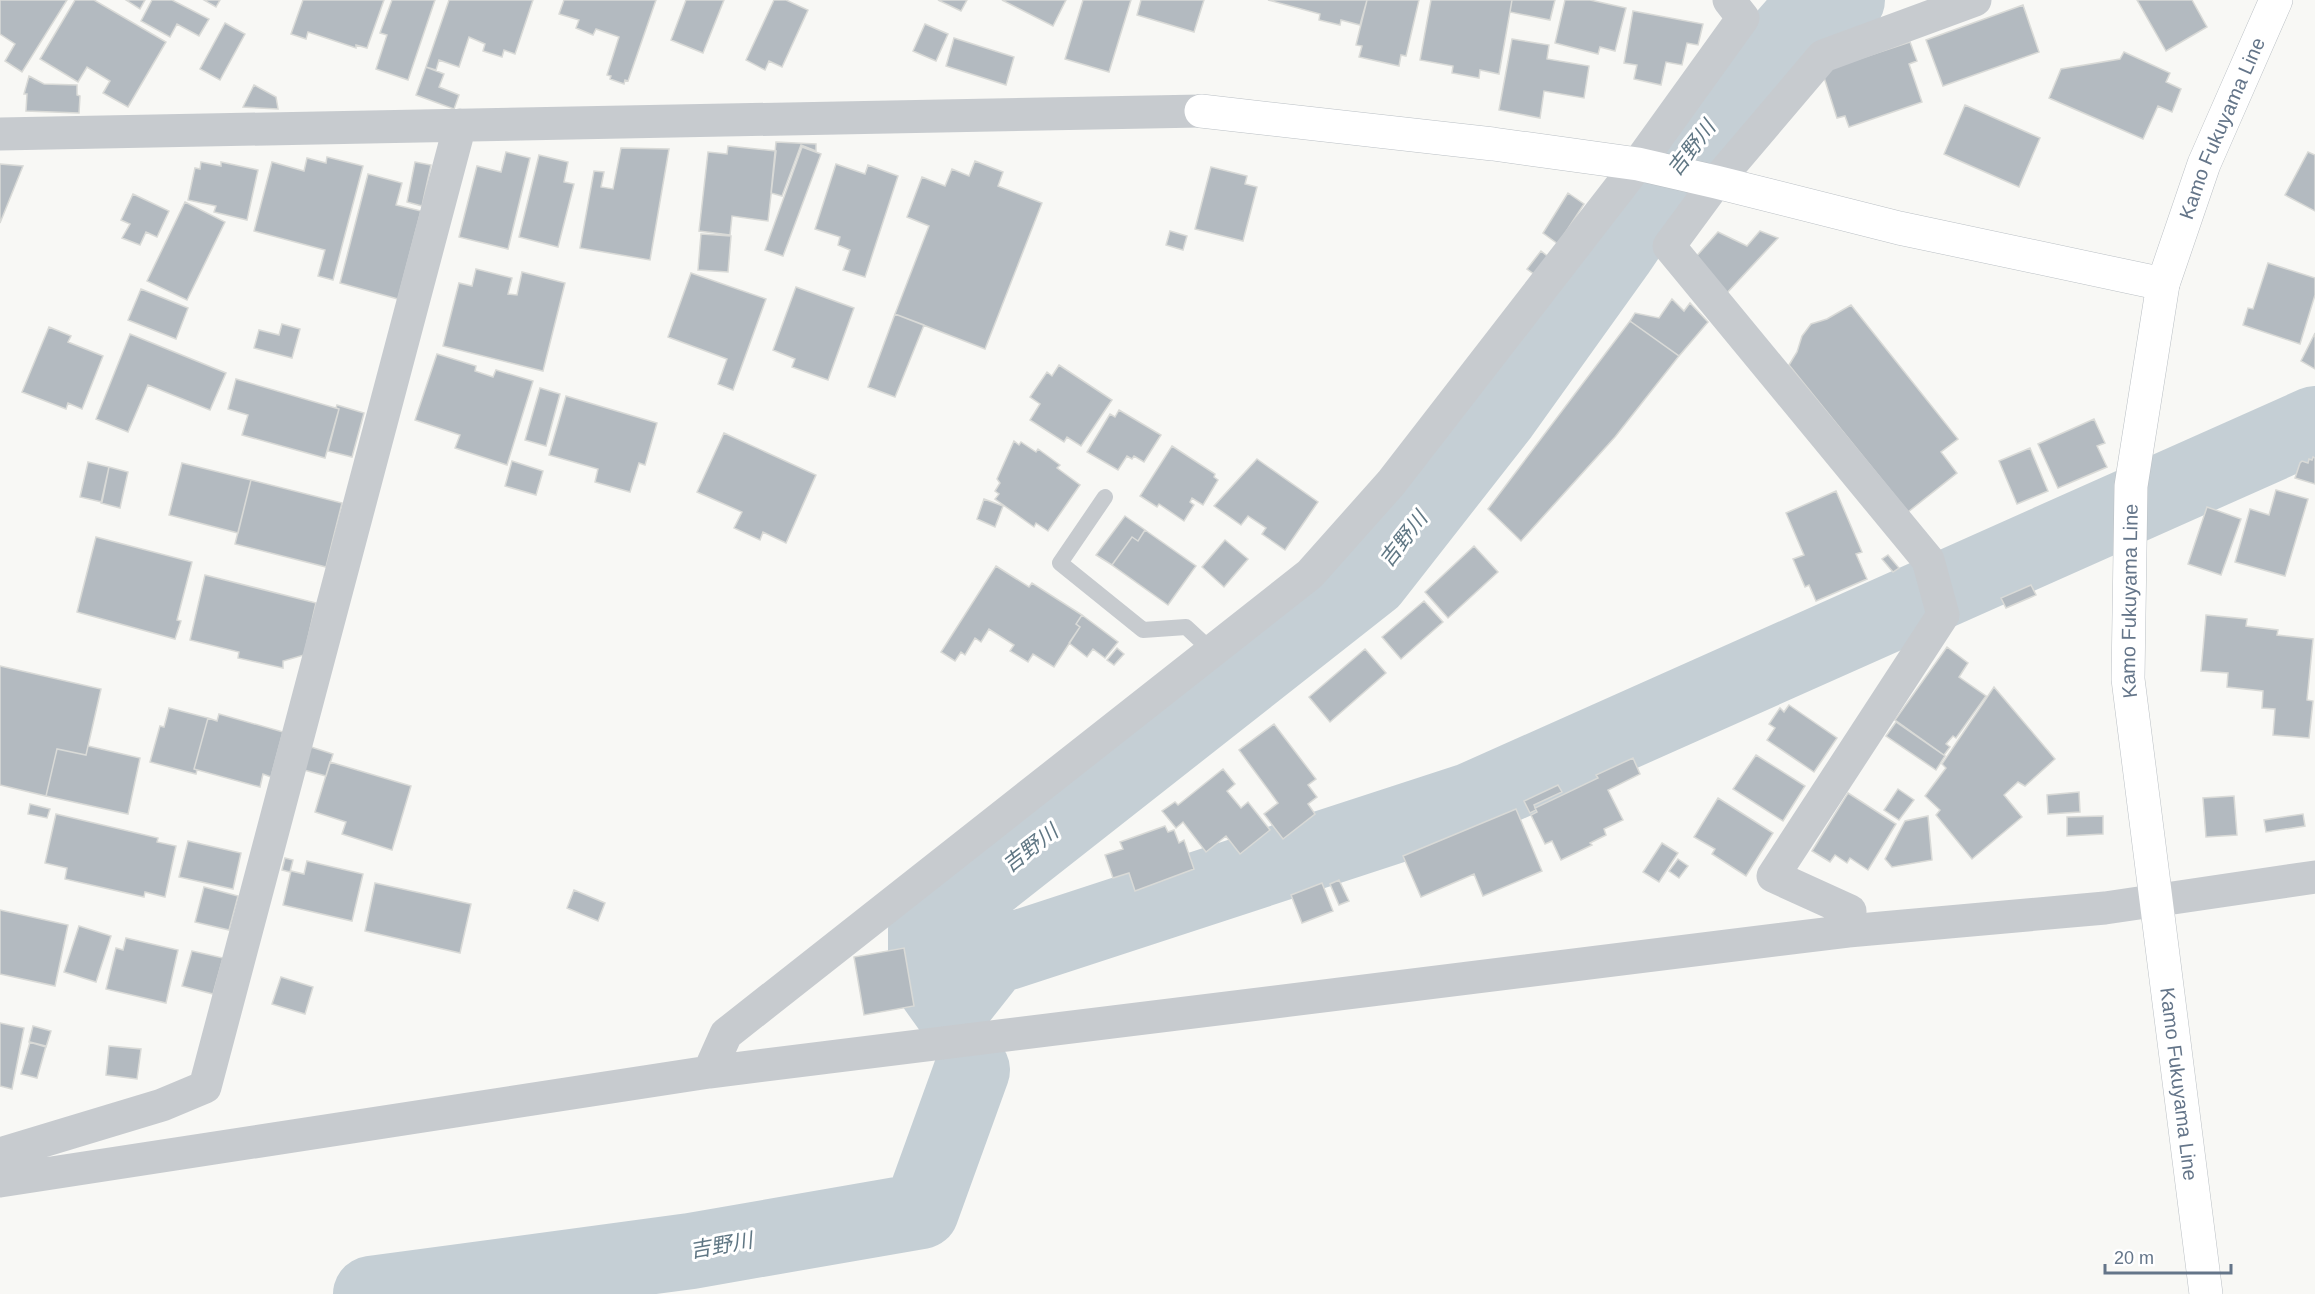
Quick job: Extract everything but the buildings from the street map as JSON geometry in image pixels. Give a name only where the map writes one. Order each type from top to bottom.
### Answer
[{"type":"main road","name":"Kamo Fukuyama Line","points":[[2206,1294],[2128,680],[2131,486],[2163,284],[2204,164],[2276,0]]},
{"type":"main road","points":[[1201,111],[1493,144],[1638,164],[1899,228],[2163,284]]},
{"type":"street","points":[[1848,931],[1851,911],[1773,876],[1943,615],[1928,560],[1669,246],[1716,182],[1822,56],[1975,0]]},
{"type":"street","points":[[709,1072],[726,1034],[1310,574],[1391,483],[1638,164],[1745,6]]},
{"type":"street","points":[[0,134],[1201,111]]},
{"type":"street","points":[[0,1154],[162,1105],[205,1087],[460,125]]},
{"type":"street","points":[[0,1181],[709,1072],[1848,931],[2105,908],[2315,878]]},
{"type":"lane","points":[[1105,497],[1060,563],[1143,630],[1186,627],[1213,652]]},
{"type":"waterway","points":[[1847,0],[1798,22],[1686,150],[1617,252],[1501,414],[1371,580],[926,930],[926,974],[951,1009],[992,957],[1472,800],[2315,424]]},
{"type":"waterway","name":"吉野川","points":[[371,1294],[691,1251],[921,1211],[972,1070]]}]
